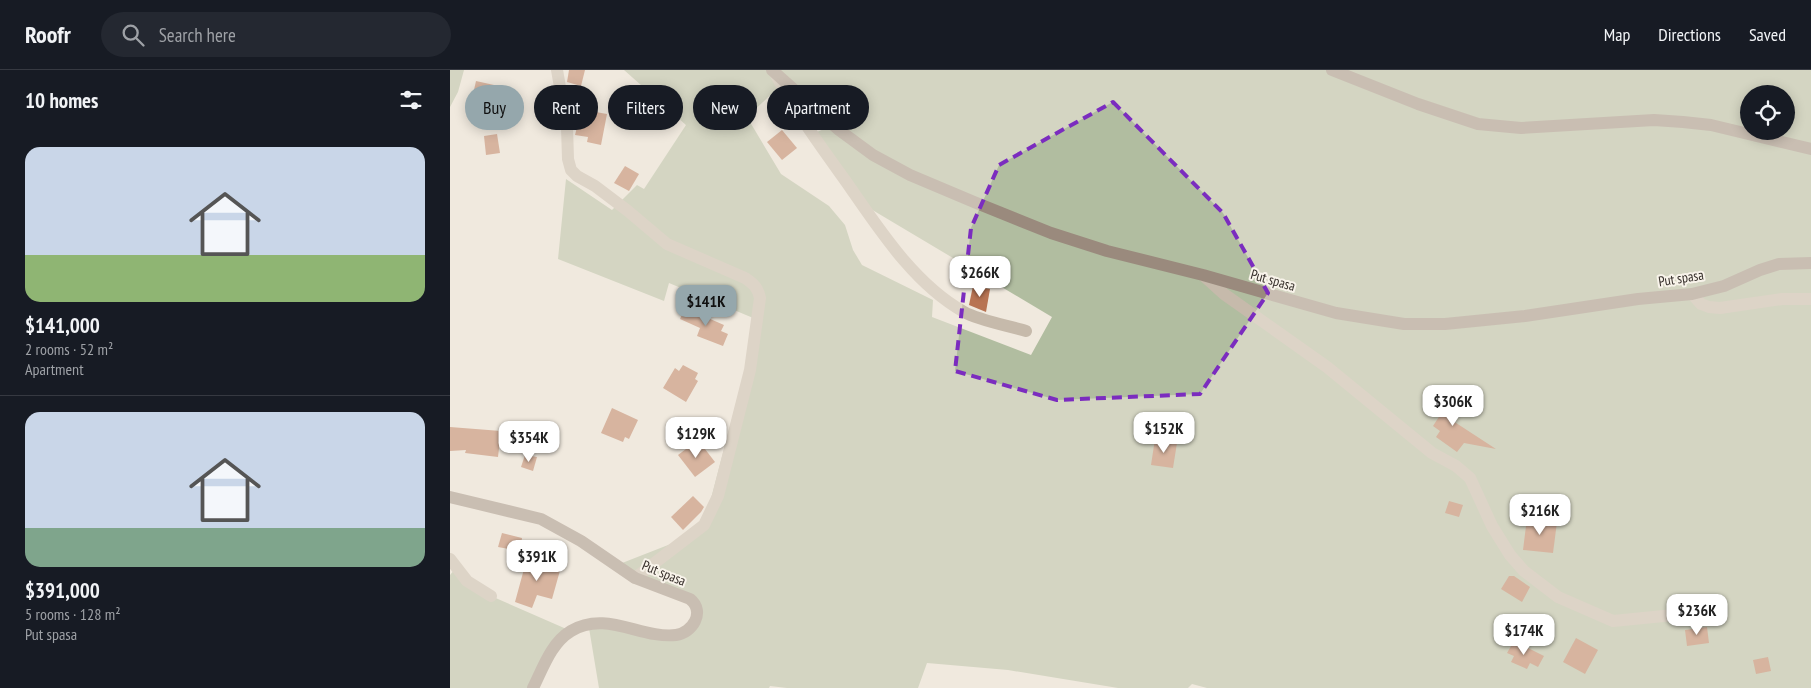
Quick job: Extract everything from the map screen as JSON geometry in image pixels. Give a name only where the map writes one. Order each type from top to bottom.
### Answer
[{"type":"street","points":[[557,70],[567,127],[568,159],[571,170],[628,211],[667,244],[745,278],[754,284],[760,298],[750,370],[718,496],[711,512],[704,525],[635,578]]},
{"type":"street","points":[[1332,70],[1418,104],[1478,124],[1521,128],[1654,120],[1683,122],[1711,125],[1811,149]]},
{"type":"street","points":[[774,71],[817,141],[874,222],[922,282],[965,312],[1026,331]]},
{"type":"street","name":"Put spasa","points":[[774,71],[839,130],[873,155],[910,175],[1051,233],[1107,251],[1203,275],[1336,313],[1404,324],[1446,324],[1525,316],[1638,299],[1692,294],[1724,286],[1760,270],[1780,264],[1811,263]]},
{"type":"street","points":[[1203,275],[1224,294],[1327,367],[1432,453],[1464,472],[1470,478],[1500,541],[1510,555],[1524,571],[1558,597],[1613,621],[1694,613]]},
{"type":"street","points":[[1692,294],[1701,304],[1720,308],[1782,299],[1811,299]]},
{"type":"street","name":"Put spasa","points":[[450,497],[541,519],[581,541],[635,578],[694,602],[697,610],[694,624],[688,631],[678,635],[667,636],[615,624],[598,623],[571,631],[551,650],[533,688]]},
{"type":"street","points":[[450,559],[467,581],[491,596]]},
{"type":"highlighted area","points":[[1113,102],[1223,213],[1268,293],[1200,394],[1057,400],[955,371],[971,228],[999,165]]},
{"type":"green space","points":[[450,70],[464,70],[458,92],[450,107]]},
{"type":"green space","points":[[624,70],[1811,70],[1811,688],[1207,688],[1192,684],[1188,688],[1118,688],[1008,670],[927,663],[918,688],[787,688],[770,686],[769,688],[599,688],[588,622],[676,632],[691,625],[693,612],[687,600],[617,565],[686,538],[704,525],[758,320],[669,283],[664,301],[558,259],[566,179],[612,210],[637,185],[644,189],[686,125],[683,122],[683,85],[641,85]],"holes":[[[693,85],[757,85],[757,108],[767,98],[767,85],[869,85],[869,130],[822,130],[812,134],[859,202],[1052,317],[1031,355],[932,317],[933,300],[862,265],[853,250],[845,225],[829,206],[781,174],[755,130],[693,130]]]},
{"type":"green space","points":[[456,568],[491,596],[571,631],[533,688],[450,688],[450,575]]},
{"type":"building","points":[[569,70],[585,70],[581,85],[567,82]]},
{"type":"building","points":[[476,81],[494,85],[475,85]]},
{"type":"building","points":[[598,112],[607,114],[601,145],[587,142],[588,137],[575,135],[576,130],[598,130]]},
{"type":"building","points":[[782,130],[797,148],[782,160],[767,142]]},
{"type":"building","points":[[497,134],[500,153],[486,155],[484,136]]},
{"type":"building","points":[[625,166],[639,174],[629,191],[614,183]]},
{"type":"building","points":[[973,286],[990,289],[986,312],[969,305]]},
{"type":"building","points":[[685,308],[724,325],[721,331],[728,334],[723,346],[697,336],[700,328],[680,319]]},
{"type":"building","points":[[683,365],[698,373],[695,379],[698,381],[686,402],[663,388],[675,368],[679,371]]},
{"type":"building","points":[[1434,394],[1450,394],[1450,419],[1496,449],[1464,443],[1457,452],[1436,437],[1440,431],[1433,426],[1446,406],[1434,407]]},
{"type":"building","points":[[612,408],[638,420],[629,439],[625,437],[623,442],[601,433]]},
{"type":"building","points":[[450,427],[501,431],[498,457],[465,453],[466,450],[450,451]]},
{"type":"building","points":[[1155,439],[1177,443],[1173,468],[1151,465]]},
{"type":"building","points":[[698,440],[715,462],[695,477],[678,455]]},
{"type":"building","points":[[525,455],[537,457],[533,471],[521,467]]},
{"type":"building","points":[[693,496],[704,507],[683,530],[671,517]]},
{"type":"building","points":[[1449,501],[1463,505],[1459,517],[1445,513]]},
{"type":"building","points":[[1527,518],[1557,522],[1553,553],[1523,550]]},
{"type":"building","points":[[502,533],[522,538],[520,551],[498,547]]},
{"type":"building","points":[[527,558],[561,567],[552,599],[537,595],[532,608],[515,602]]},
{"type":"building","points":[[1509,576],[1514,576],[1530,587],[1522,602],[1501,589]]},
{"type":"building","points":[[1707,627],[1709,643],[1687,646],[1685,630]]},
{"type":"building","points":[[1576,638],[1598,650],[1585,674],[1563,662]]},
{"type":"building","points":[[1514,641],[1544,656],[1538,667],[1530,663],[1527,669],[1511,662],[1514,656],[1507,653]]},
{"type":"building","points":[[1768,657],[1771,671],[1756,674],[1753,660]]}]
